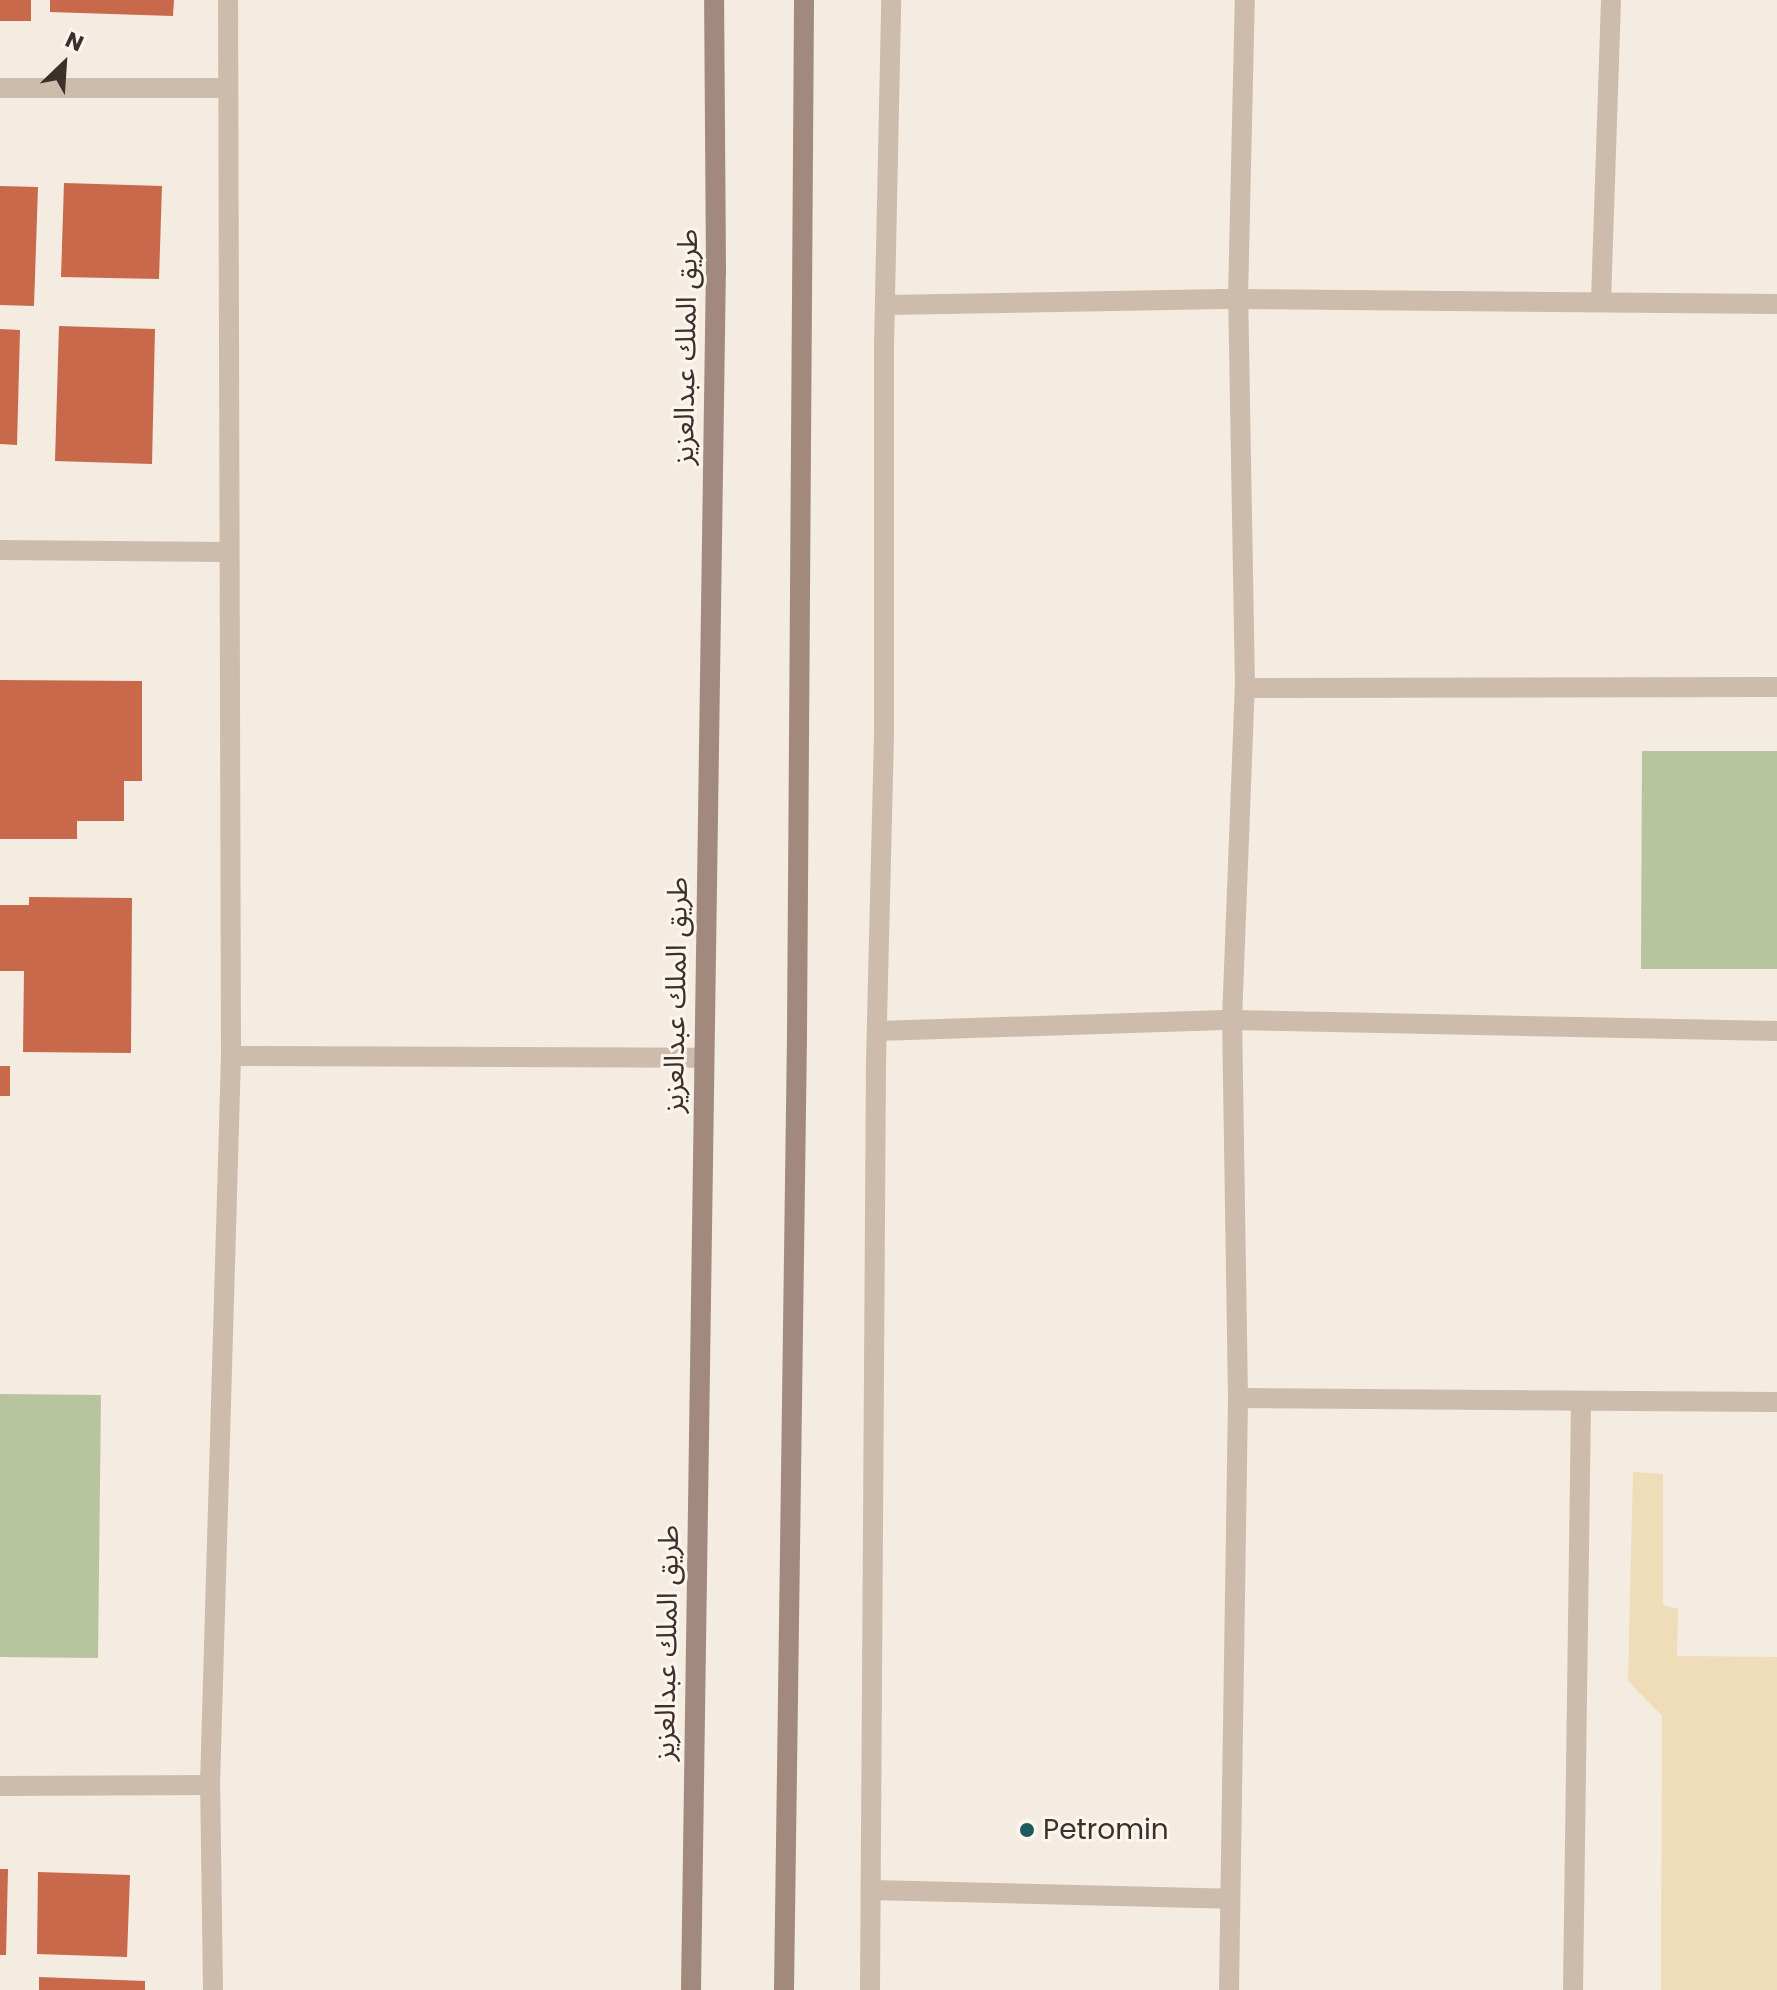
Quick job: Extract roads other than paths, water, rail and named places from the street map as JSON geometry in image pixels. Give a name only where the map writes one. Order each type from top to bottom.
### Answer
[{"type":"main road","name":"طريق الملك عبدالعزيز","points":[[691,1990],[716,272],[714,0]]},
{"type":"main road","points":[[784,1990],[797,1033],[804,0]]},
{"type":"street","points":[[213,1990],[210,1785],[231,1056],[227,552],[228,0]]},
{"type":"street","points":[[870,1990],[877,1031],[884,733],[885,305],[891,0]]},
{"type":"street","points":[[1229,1990],[1238,1398],[1232,1020],[1245,688],[1238,299],[1245,0]]},
{"type":"street","points":[[1601,302],[1611,0]]},
{"type":"street","points":[[0,88],[226,88]]},
{"type":"street","points":[[885,305],[1238,299],[1777,304]]},
{"type":"street","points":[[0,550],[227,552]]},
{"type":"street","points":[[1245,688],[1777,687]]},
{"type":"street","points":[[877,1031],[1232,1020],[1777,1031]]},
{"type":"street","points":[[231,1056],[703,1058]]},
{"type":"street","points":[[1238,1398],[1777,1402]]},
{"type":"street","points":[[1573,1990],[1581,1401]]},
{"type":"street","points":[[0,1786],[210,1785]]},
{"type":"street","points":[[871,1890],[1230,1899]]},
{"type":"place","name":"Petromin","points":[[1027,1830]]}]
